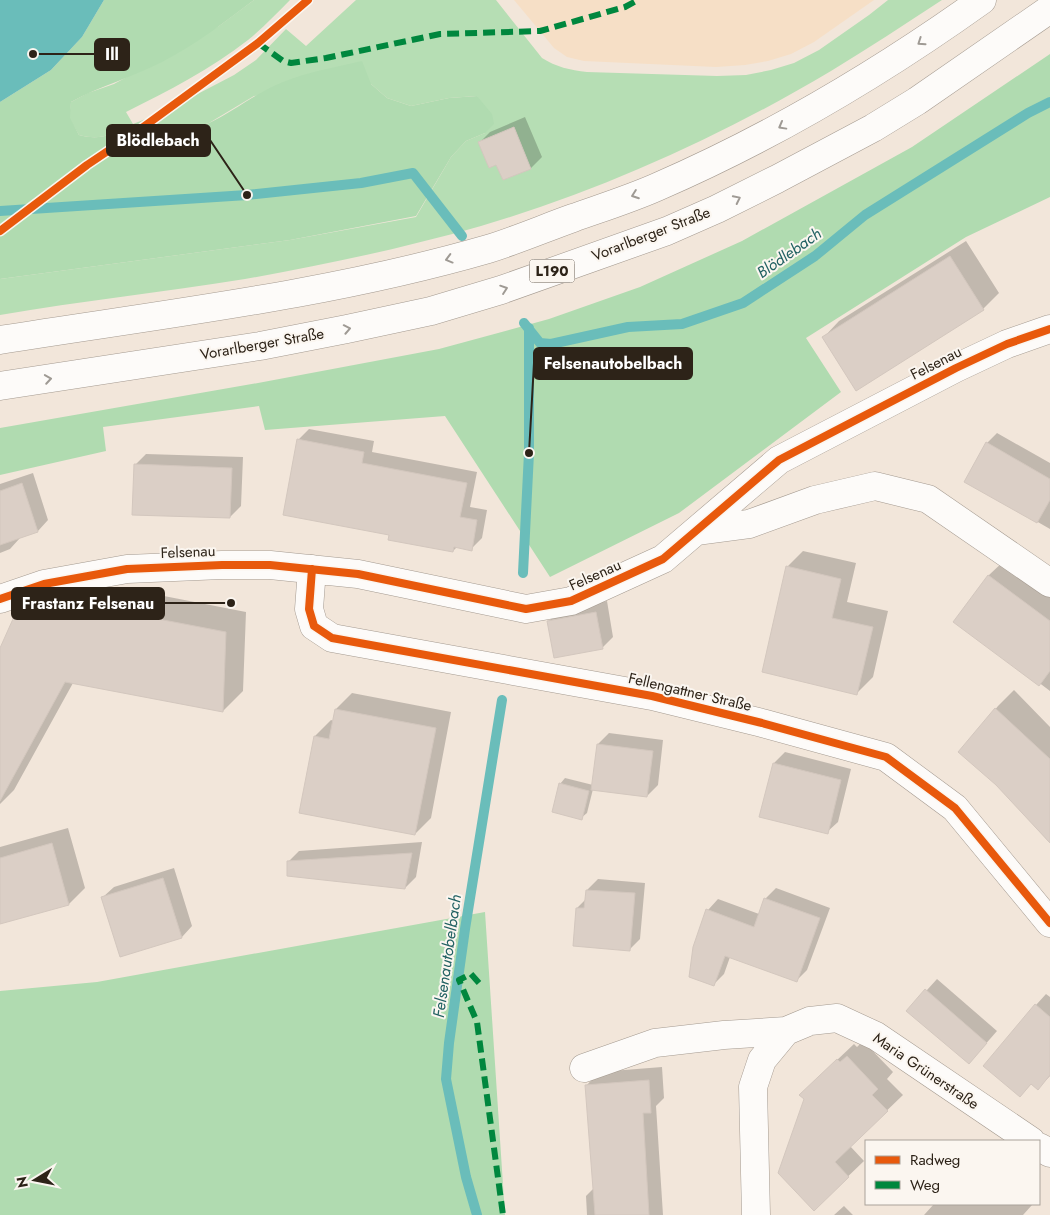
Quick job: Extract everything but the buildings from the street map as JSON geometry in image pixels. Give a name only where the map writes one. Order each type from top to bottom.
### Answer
[{"type":"street","points":[[0,340],[338,285],[491,248],[654,188],[762,137],[846,90],[982,0]]},
{"type":"street","name":"Vorarlberger Straße","points":[[0,386],[260,346],[347,330],[431,311],[501,290],[658,234],[726,204],[831,152],[918,101],[1050,9]]},
{"type":"street","name":"Felsenau","points":[[0,599],[44,584],[127,568],[222,564],[270,565],[312,569],[392,581],[526,609],[572,601],[663,558],[780,460],[956,368],[1007,344],[1050,329]]},
{"type":"street","points":[[696,531],[749,524],[815,500],[875,486],[928,499],[1050,583]]},
{"type":"street","name":"Fellengattner Straße","points":[[312,569],[309,609],[314,626],[332,638],[652,696],[762,723],[886,757],[955,808],[1050,924]]},
{"type":"street","name":"Maria Grünerstraße","points":[[584,1068],[655,1043],[724,1035],[786,1031],[810,1021],[837,1018],[876,1036],[1030,1140]]},
{"type":"street","name":"Maria Grünerstraße","points":[[756,1215],[753,1087],[762,1060],[786,1031]]},
{"type":"shaded area","points":[[514,0],[874,0],[814,42],[791,54],[745,65],[716,67],[584,61],[567,57],[554,48]]},
{"type":"green space","points":[[104,0],[254,0],[210,33],[174,55],[71,102],[70,118],[79,135],[100,137],[133,124],[145,135],[194,129],[219,118],[283,82],[362,61],[371,84],[387,98],[411,106],[449,98],[477,96],[492,114],[494,124],[485,133],[466,141],[451,157],[416,216],[290,240],[0,279],[0,102],[51,70],[82,37]]},
{"type":"green space","points":[[254,0],[290,0],[259,31],[234,51],[189,79],[126,112],[133,124],[100,137],[79,135],[69,118],[71,102],[88,93],[114,84],[219,26]]},
{"type":"green space","points":[[356,0],[496,0],[542,58],[558,66],[587,72],[717,76],[746,75],[794,63],[819,50],[888,0],[942,0],[831,71],[747,118],[617,178],[527,212],[423,242],[304,268],[245,279],[0,315],[0,279],[290,240],[416,217],[451,157],[466,141],[485,133],[477,96],[449,98],[411,106],[387,98],[371,84],[254,96],[209,123],[173,134],[145,135],[133,124],[163,112],[234,75],[256,60],[286,29],[306,46]]},
{"type":"green space","points":[[1050,54],[1050,197],[966,237],[806,338],[841,392],[679,513],[550,577],[445,416],[265,430],[259,406],[103,427],[106,451],[0,475],[0,428],[439,349],[549,319],[640,287],[742,241],[912,147]]},
{"type":"green space","points":[[485,912],[505,1215],[0,1215],[0,991],[97,982]]},
{"type":"water","points":[[0,0],[104,0],[82,37],[51,70],[0,102]]},
{"type":"waterway","name":"Blödlebach","points":[[524,323],[540,343],[551,344],[628,327],[682,324],[743,303],[815,256],[865,215],[1028,113],[1050,102]]},
{"type":"waterway","name":"Blödlebach","points":[[0,211],[247,195],[361,183],[413,173],[462,236]]},
{"type":"waterway","name":"Felsenautobelbach","points":[[523,573],[529,453],[529,328]]},
{"type":"waterway","name":"Felsenautobelbach","points":[[477,1215],[466,1177],[446,1079],[449,1043],[465,929],[502,700]]},
{"type":"marked path","points":[[258,43],[283,61],[291,63],[326,58],[440,34],[540,31],[625,7],[638,0]]},
{"type":"marked path","points":[[479,983],[471,974],[459,980],[477,1022],[503,1215]]},
{"type":"cycle path","points":[[0,231],[87,165],[142,128],[258,43],[308,0]]},
{"type":"cycle path","points":[[0,599],[44,584],[127,569],[270,565],[358,574],[526,609],[571,601],[663,559],[779,460],[956,368],[1007,344],[1050,329]]},
{"type":"cycle path","points":[[312,569],[309,609],[314,626],[332,638],[652,696],[762,723],[886,757],[955,808],[1050,923]]},
{"type":"place","name":"Ill","points":[[33,54]]},
{"type":"place","name":"Blödlebach","points":[[247,195]]},
{"type":"place","name":"Felsenautobelbach","points":[[529,453]]},
{"type":"place","name":"Frastanz Felsenau","points":[[231,603]]}]
